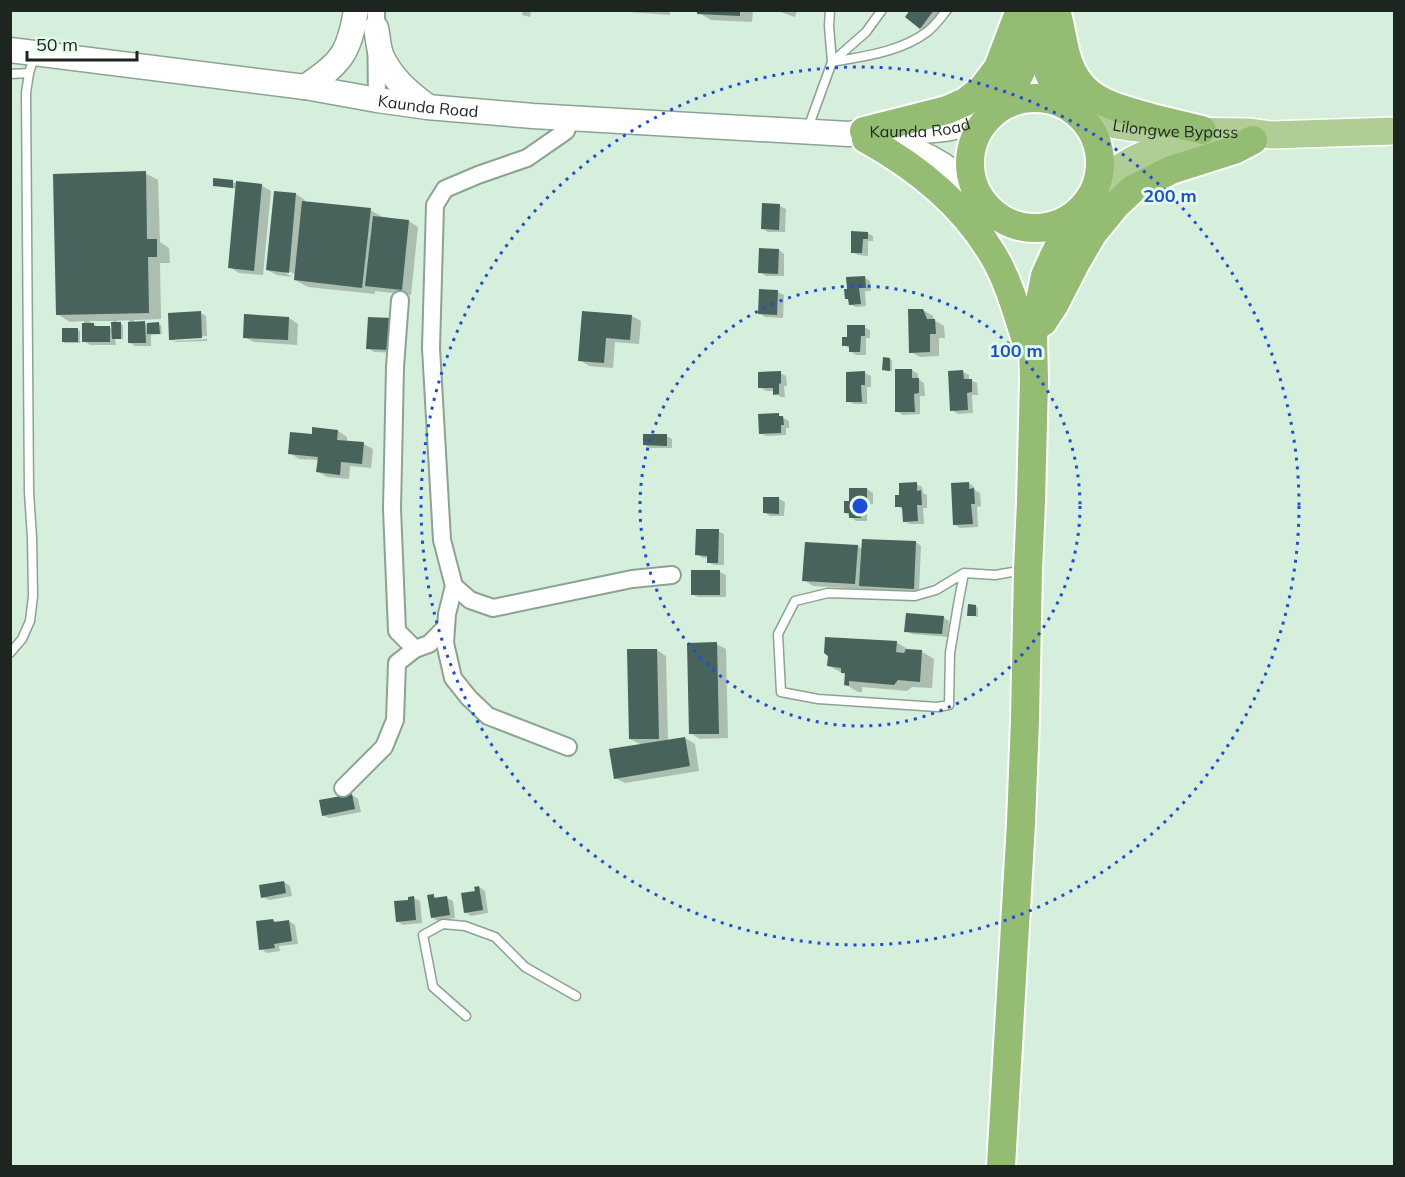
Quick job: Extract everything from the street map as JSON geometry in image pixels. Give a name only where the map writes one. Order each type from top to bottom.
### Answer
[{"type":"highway","points":[[860,134],[947,110],[974,96],[998,68],[1020,10]]},
{"type":"highway","points":[[1001,1167],[1021,823],[1034,381],[1023,288],[1008,243],[984,202],[970,172],[970,152],[977,132],[997,110],[1022,71],[1030,10]]},
{"type":"highway","points":[[984,202],[1010,224],[1032,229],[1054,226],[1074,216],[1088,202],[1097,185],[1101,167],[1099,148],[1093,131],[1054,84],[1047,69],[1044,51],[1044,10]]},
{"type":"highway","points":[[1056,10],[1066,56],[1075,77],[1083,88],[1114,108],[1202,130]]},
{"type":"highway","points":[[997,110],[1026,97],[1048,98],[1075,111]]},
{"type":"highway","points":[[860,134],[928,180],[966,215],[994,256],[1029,337]]},
{"type":"highway","points":[[1029,337],[1047,317],[1093,233],[1116,205],[1133,189],[1171,170],[1234,150],[1262,138]]},
{"type":"highway","points":[[1029,337],[1045,276],[1074,216]]},
{"type":"main road","points":[[305,87],[327,73],[339,60],[348,46],[356,10]]},
{"type":"main road","points":[[376,19],[381,56],[405,90],[427,106]]},
{"type":"main road","name":"Kaunda Road","points":[[10,50],[32,63],[305,87],[376,100],[533,116],[860,134],[943,129],[971,122],[997,110]]},
{"type":"main road","name":"Lilongwe Bypass","points":[[1075,111],[1105,123],[1129,128],[1165,131],[1250,132],[1262,138]]},
{"type":"main road","name":"Lilongwe Bypass","points":[[1097,185],[1121,167],[1145,154],[1168,148],[1262,138],[1395,131]]},
{"type":"main road","name":"Kaunda Road","points":[[860,134],[894,143],[936,160],[950,169],[984,202]]},
{"type":"street","points":[[376,19],[376,100]]},
{"type":"street","points":[[568,747],[488,716],[453,678],[445,643],[447,614],[454,586],[442,540],[431,348],[435,205],[445,189],[527,158],[566,131],[571,118]]},
{"type":"street","points":[[343,788],[384,747],[395,720],[397,631],[392,509],[395,366],[400,300]]},
{"type":"street","points":[[454,586],[470,600],[493,608],[632,579],[672,575]]},
{"type":"street","points":[[397,663],[415,649],[429,644],[446,627]]},
{"type":"street","points":[[397,631],[415,649]]},
{"type":"lane","points":[[807,131],[832,62],[830,10]]},
{"type":"lane","points":[[832,62],[866,32],[882,10]]},
{"type":"lane","points":[[832,62],[875,54],[904,45],[929,31],[947,10]]},
{"type":"lane","points":[[10,74],[32,63]]},
{"type":"lane","points":[[10,653],[22,639],[30,621],[33,596],[28,457],[26,93],[32,63]]},
{"type":"lane","points":[[964,573],[950,653],[949,705],[936,707],[818,699],[781,692],[778,634],[795,601],[828,593],[915,596],[936,590],[964,573],[994,575],[1028,570]]},
{"type":"lane","points":[[466,1016],[433,987],[423,935],[443,924],[465,926],[495,937],[525,967],[576,996]]},
{"type":"building","points":[[697,10],[740,10],[740,16],[697,14]]},
{"type":"building","points":[[910,10],[934,10],[920,29],[905,17]]},
{"type":"building","points":[[146,171],[147,239],[157,239],[157,257],[148,257],[149,313],[56,315],[53,174]]},
{"type":"building","points":[[213,178],[233,180],[233,188],[213,186]]},
{"type":"building","points":[[236,181],[262,184],[254,271],[228,268]]},
{"type":"building","points":[[274,191],[296,193],[289,273],[266,270]]},
{"type":"building","points":[[302,201],[371,208],[362,288],[294,280]]},
{"type":"building","points":[[762,203],[780,204],[779,230],[761,229]]},
{"type":"building","points":[[373,216],[409,220],[402,290],[365,286]]},
{"type":"building","points":[[851,231],[868,232],[868,239],[863,239],[862,253],[851,253]]},
{"type":"building","points":[[759,248],[779,249],[778,274],[758,273]]},
{"type":"building","points":[[865,276],[866,288],[859,288],[861,304],[849,305],[848,299],[845,299],[846,277]]},
{"type":"building","points":[[759,289],[778,290],[777,315],[758,314]]},
{"type":"building","points":[[908,309],[923,309],[927,319],[935,319],[936,334],[930,334],[930,352],[909,353]]},
{"type":"building","points":[[201,311],[202,338],[169,340],[168,313]]},
{"type":"building","points":[[582,311],[632,315],[630,340],[606,338],[604,363],[578,361]]},
{"type":"building","points":[[244,314],[289,317],[288,340],[243,338]]},
{"type":"building","points":[[368,317],[392,318],[390,350],[366,349]]},
{"type":"building","points":[[145,321],[146,343],[128,343],[128,322]]},
{"type":"building","points":[[111,322],[121,322],[121,339],[112,339]]},
{"type":"building","points":[[159,322],[160,334],[147,334],[147,323]]},
{"type":"building","points":[[82,323],[110,326],[110,342],[82,342]]},
{"type":"building","points":[[847,325],[865,325],[865,336],[861,336],[860,352],[849,352],[849,346],[842,346],[842,337],[847,337]]},
{"type":"building","points":[[62,328],[78,328],[78,342],[62,342]]},
{"type":"building","points":[[883,357],[890,358],[890,371],[882,370]]},
{"type":"building","points":[[895,369],[912,369],[912,378],[919,378],[919,393],[914,394],[915,412],[895,412]]},
{"type":"building","points":[[963,370],[964,379],[972,379],[972,392],[967,393],[968,410],[950,411],[948,371]]},
{"type":"building","points":[[781,371],[779,394],[773,395],[773,388],[758,388],[758,372]]},
{"type":"building","points":[[865,371],[865,385],[861,385],[862,402],[846,402],[846,372]]},
{"type":"building","points":[[779,413],[779,416],[783,416],[784,425],[781,425],[781,433],[759,434],[758,414]]},
{"type":"building","points":[[312,427],[338,430],[337,440],[364,442],[362,464],[341,462],[340,475],[316,472],[318,457],[288,454],[290,432],[312,434]]},
{"type":"building","points":[[643,434],[667,434],[667,446],[643,445]]},
{"type":"building","points":[[917,482],[917,491],[921,490],[922,505],[917,505],[918,521],[903,522],[902,507],[895,507],[895,495],[899,495],[899,483]]},
{"type":"building","points":[[969,482],[969,489],[974,488],[975,504],[971,504],[973,524],[953,525],[951,483]]},
{"type":"building","points":[[849,488],[867,488],[867,502],[861,502],[861,518],[849,518],[849,513],[844,513],[844,501],[849,501]]},
{"type":"building","points":[[763,497],[779,497],[779,514],[763,513]]},
{"type":"building","points":[[696,529],[719,529],[718,563],[707,563],[707,556],[695,555]]},
{"type":"building","points":[[862,539],[916,541],[914,589],[859,586]]},
{"type":"building","points":[[805,542],[858,545],[855,584],[802,581]]},
{"type":"building","points":[[691,570],[720,570],[720,595],[691,595]]},
{"type":"building","points":[[968,604],[976,605],[976,616],[967,616]]},
{"type":"building","points":[[906,613],[944,616],[942,634],[904,632]]},
{"type":"building","points":[[825,637],[897,641],[896,652],[904,653],[906,649],[922,650],[920,682],[898,680],[894,685],[849,681],[849,686],[844,685],[845,673],[841,673],[841,668],[827,666],[828,656],[824,653]]},
{"type":"building","points":[[717,642],[719,734],[689,734],[687,643]]},
{"type":"building","points":[[627,649],[657,649],[659,739],[629,739]]},
{"type":"building","points":[[685,737],[690,766],[614,779],[609,749]]},
{"type":"building","points":[[352,794],[355,809],[322,816],[319,800]]},
{"type":"building","points":[[284,881],[286,893],[261,898],[259,885]]},
{"type":"building","points":[[479,886],[483,910],[464,913],[461,893],[475,891],[474,887]]},
{"type":"building","points":[[434,894],[434,898],[447,896],[450,915],[431,918],[427,895]]},
{"type":"building","points":[[414,896],[416,920],[396,922],[394,901],[408,900],[408,897]]},
{"type":"building","points":[[273,919],[274,922],[289,920],[292,941],[274,944],[275,948],[259,950],[256,921]]}]
